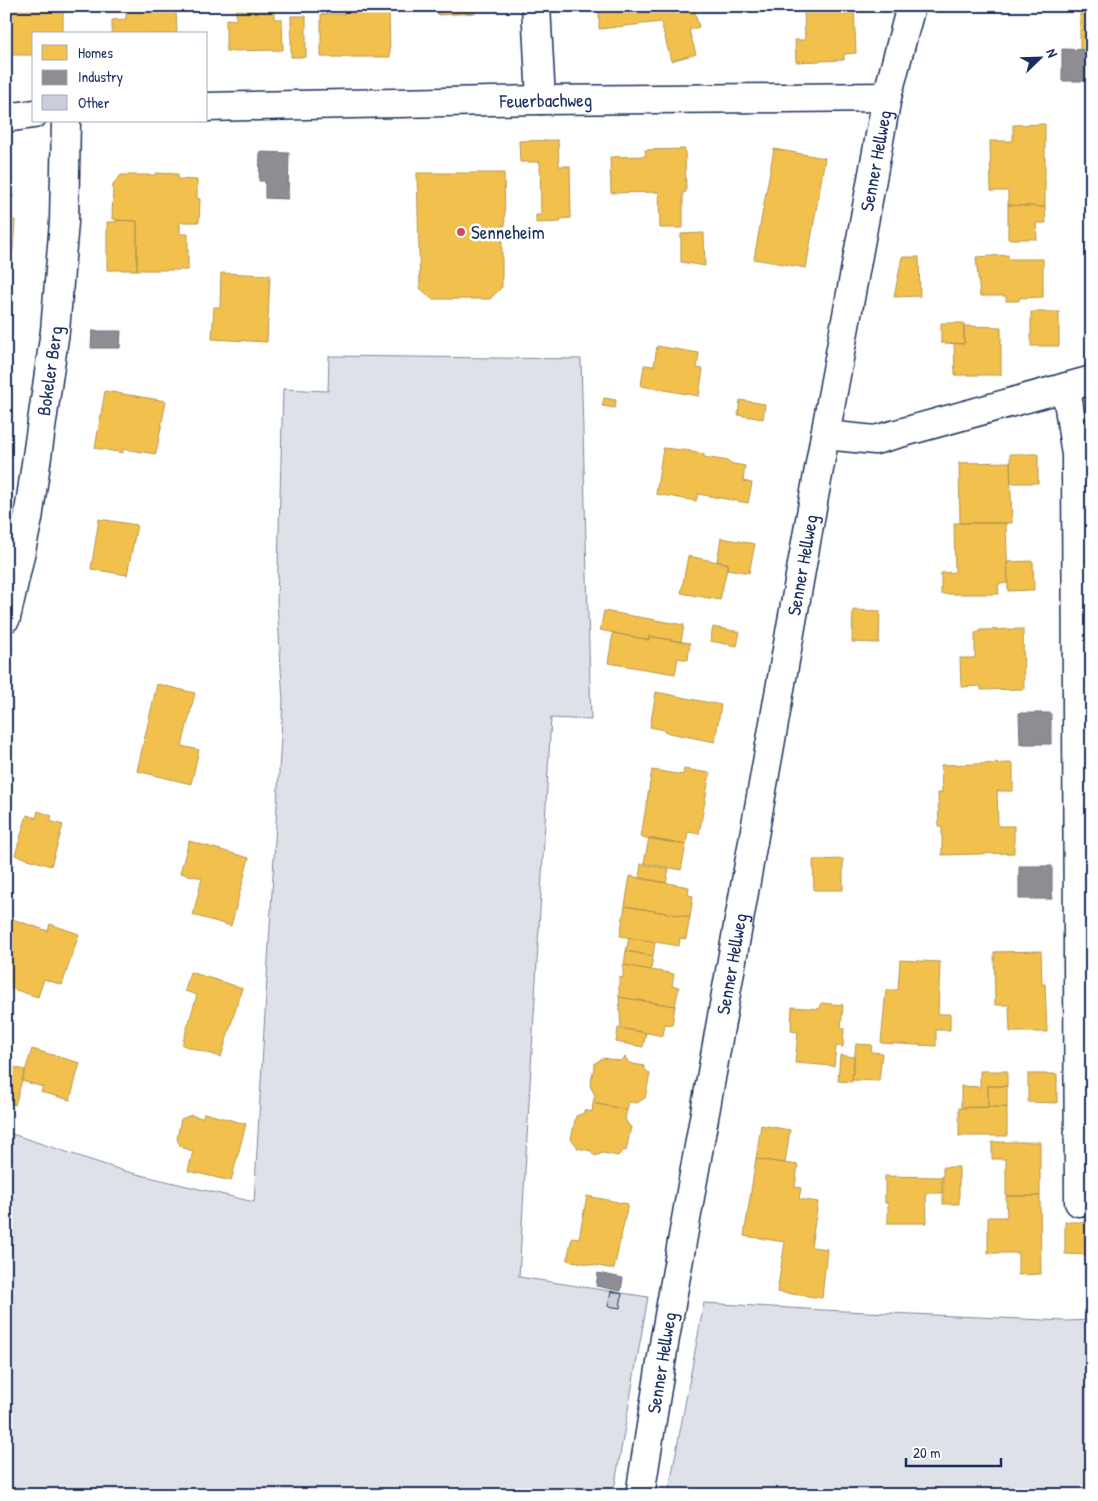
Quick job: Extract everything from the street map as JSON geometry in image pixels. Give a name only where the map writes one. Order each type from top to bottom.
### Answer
[{"type":"street","points":[[536,6],[541,100]]},
{"type":"street","name":"Senner Hellweg","points":[[640,1495],[665,1338],[825,435],[887,97],[910,6]]},
{"type":"street","name":"Feuerbachweg","points":[[208,107],[541,100],[887,97]]},
{"type":"street","points":[[6,118],[32,114]]},
{"type":"street","name":"Bokeler Berg","points":[[6,618],[28,519],[55,331],[64,222],[66,122]]},
{"type":"street","points":[[825,435],[875,440],[1092,380]]},
{"type":"street","points":[[1066,387],[1076,455],[1079,1202]]},
{"type":"shaded area","points":[[329,356],[581,359],[591,720],[551,718],[519,1277],[648,1297],[613,1495],[6,1495],[6,1132],[124,1171],[254,1202],[283,702],[277,601],[283,389],[328,391]]},
{"type":"shaded area","points":[[704,1303],[1066,1321],[1092,1320],[1092,1495],[668,1495]]},
{"type":"building: Homes","points":[[6,6],[63,6],[63,32],[32,32],[32,55],[6,55]]},
{"type":"building: Homes","points":[[126,6],[185,6],[185,11],[176,11],[177,32],[112,32],[112,20],[126,19]]},
{"type":"building: Homes","points":[[236,6],[274,6],[274,19],[282,19],[283,50],[226,51],[226,19],[236,20]]},
{"type":"building: Homes","points":[[344,6],[389,6],[390,57],[321,57],[321,14],[344,14]]},
{"type":"building: Homes","points":[[437,6],[476,6],[476,13],[438,15]]},
{"type":"building: Homes","points":[[599,6],[693,6],[699,27],[689,30],[696,54],[671,61],[661,22],[599,29]]},
{"type":"building: Homes","points":[[811,6],[854,6],[854,7],[811,9]]},
{"type":"building: Homes","points":[[1080,6],[1092,6],[1092,50],[1080,51]]},
{"type":"building: Homes","points":[[854,7],[856,53],[844,54],[844,60],[796,62],[795,40],[805,40],[804,9]]},
{"type":"building: Homes","points":[[291,16],[306,16],[306,57],[291,57]]},
{"type":"building: Homes","points":[[1045,124],[1045,207],[1008,205],[1008,191],[991,191],[990,141],[1013,141],[1013,125]]},
{"type":"building: Homes","points":[[558,140],[559,166],[570,166],[571,218],[560,219],[561,222],[536,223],[536,215],[541,215],[540,162],[520,162],[519,141]]},
{"type":"building: Homes","points":[[685,149],[686,192],[683,192],[683,228],[660,228],[659,192],[611,193],[610,157],[646,156],[645,150]]},
{"type":"building: Homes","points":[[774,149],[825,158],[806,268],[754,259]]},
{"type":"building: Homes","points":[[6,163],[10,172],[10,191],[14,196],[9,201],[8,219],[15,220],[13,251],[6,250]]},
{"type":"building: Homes","points":[[156,173],[178,174],[178,179],[197,180],[197,198],[200,199],[199,222],[180,222],[180,234],[188,234],[188,270],[137,270],[137,221],[112,219],[113,184],[121,175],[155,175]]},
{"type":"building: Homes","name":"Senneheim","points":[[417,173],[504,173],[505,226],[502,225],[502,287],[490,299],[432,299],[420,288]]},
{"type":"building: Homes","points":[[1008,205],[1045,207],[1046,223],[1036,223],[1037,239],[1008,239]]},
{"type":"building: Homes","points":[[116,220],[137,221],[137,270],[107,270],[107,222],[116,222]]},
{"type":"building: Homes","points":[[704,233],[705,266],[681,262],[681,234]]},
{"type":"building: Homes","points":[[1008,255],[1008,259],[1043,259],[1043,297],[1019,298],[1019,301],[1006,301],[1006,296],[980,296],[976,257]]},
{"type":"building: Homes","points":[[902,257],[919,257],[920,296],[894,297]]},
{"type":"building: Homes","points":[[6,265],[11,265],[9,301],[6,301]]},
{"type":"building: Homes","points":[[221,273],[270,275],[267,342],[212,339],[214,307],[220,307]]},
{"type":"building: Homes","points":[[1031,312],[1059,312],[1059,346],[1031,346]]},
{"type":"building: Homes","points":[[941,323],[964,323],[964,344],[941,343]]},
{"type":"building: Homes","points":[[964,326],[1001,327],[1001,375],[955,375],[954,343],[964,344]]},
{"type":"building: Homes","points":[[657,346],[699,353],[697,368],[703,369],[699,396],[641,386],[644,365],[654,366]]},
{"type":"building: Homes","points":[[105,391],[166,401],[156,454],[123,449],[123,453],[95,448]]},
{"type":"building: Homes","points":[[604,398],[616,400],[615,408],[602,406]]},
{"type":"building: Homes","points":[[740,400],[765,404],[763,419],[738,415]]},
{"type":"building: Homes","points":[[663,448],[691,451],[704,454],[704,457],[745,466],[743,481],[752,483],[748,503],[698,494],[696,501],[656,494]]},
{"type":"building: Homes","points":[[1010,454],[1038,454],[1038,483],[1011,483]]},
{"type":"building: Homes","points":[[1010,462],[1012,523],[960,523],[959,463]]},
{"type":"building: Homes","points":[[99,519],[137,525],[127,575],[91,569]]},
{"type":"building: Homes","points":[[954,523],[1006,523],[1008,583],[998,584],[999,594],[941,594],[941,573],[955,572]]},
{"type":"building: Homes","points":[[721,538],[755,544],[749,573],[727,569],[728,563],[717,561]]},
{"type":"building: Homes","points":[[688,556],[728,564],[720,600],[681,593]]},
{"type":"building: Homes","points":[[1033,561],[1034,590],[1008,591],[1007,562]]},
{"type":"building: Homes","points":[[853,610],[880,611],[879,643],[852,642]]},
{"type":"building: Homes","points":[[604,611],[684,625],[681,642],[649,636],[649,640],[600,630]]},
{"type":"building: Homes","points":[[713,627],[740,632],[737,646],[710,641]]},
{"type":"building: Homes","points":[[1023,629],[1024,689],[981,690],[981,686],[961,687],[960,658],[975,658],[975,633],[980,632],[980,630]]},
{"type":"building: Homes","points":[[613,633],[649,640],[649,636],[690,643],[688,660],[678,658],[675,674],[608,663]]},
{"type":"building: Homes","points":[[157,684],[195,693],[182,746],[199,750],[191,784],[137,771]]},
{"type":"building: Homes","points":[[656,692],[721,705],[715,742],[664,732],[664,730],[650,727]]},
{"type":"building: Homes","points":[[1013,763],[1013,791],[997,791],[998,826],[1014,826],[1014,853],[942,855],[942,827],[939,827],[938,793],[942,793],[941,765]]},
{"type":"building: Homes","points":[[684,769],[710,773],[699,834],[688,832],[686,845],[641,837],[652,770],[683,775]]},
{"type":"building: Homes","points":[[38,811],[52,816],[50,821],[63,825],[51,866],[15,855],[27,815],[36,818]]},
{"type":"building: Homes","points":[[649,838],[686,845],[681,870],[644,863]]},
{"type":"building: Homes","points":[[189,841],[249,858],[231,926],[193,915],[202,878],[180,873]]},
{"type":"building: Homes","points":[[843,859],[843,890],[814,890],[813,860]]},
{"type":"building: Homes","points":[[641,864],[669,869],[666,883],[639,878]]},
{"type":"building: Homes","points":[[630,876],[689,887],[688,895],[693,896],[690,917],[625,906]]},
{"type":"building: Homes","points":[[625,906],[690,917],[686,939],[680,938],[679,946],[620,936]]},
{"type":"building: Homes","points":[[6,917],[48,931],[50,924],[79,934],[62,985],[44,979],[38,997],[6,987]]},
{"type":"building: Homes","points":[[629,938],[655,942],[653,956],[626,951]]},
{"type":"building: Homes","points":[[626,951],[653,956],[651,970],[624,965]]},
{"type":"building: Homes","points":[[1041,951],[1042,984],[1045,984],[1047,1032],[1010,1032],[1009,1005],[995,1005],[994,952]]},
{"type":"building: Homes","points":[[900,960],[940,962],[938,1014],[950,1014],[950,1030],[936,1030],[936,1046],[881,1043],[886,990],[898,990]]},
{"type":"building: Homes","points":[[623,965],[674,974],[672,986],[679,987],[675,1006],[619,997],[619,977],[623,978]]},
{"type":"building: Homes","points":[[190,972],[242,988],[221,1057],[182,1045],[197,995],[185,991]]},
{"type":"building: Homes","points":[[619,997],[675,1006],[672,1025],[665,1024],[663,1036],[621,1028]]},
{"type":"building: Homes","points":[[821,1003],[843,1005],[841,1028],[844,1028],[843,1047],[836,1046],[834,1066],[795,1063],[798,1032],[791,1031],[792,1007],[820,1009]]},
{"type":"building: Homes","points":[[618,1028],[646,1033],[643,1047],[616,1042]]},
{"type":"building: Homes","points":[[856,1044],[872,1045],[871,1052],[882,1053],[879,1081],[852,1080]]},
{"type":"building: Homes","points":[[32,1049],[80,1063],[70,1100],[41,1092],[43,1087],[22,1081]]},
{"type":"building: Homes","points":[[840,1055],[854,1057],[852,1082],[838,1081]]},
{"type":"building: Homes","points":[[625,1057],[629,1063],[644,1066],[650,1074],[645,1098],[637,1103],[629,1102],[627,1110],[593,1103],[595,1095],[590,1086],[595,1063],[603,1058],[620,1061]]},
{"type":"building: Homes","points":[[6,1065],[25,1070],[15,1105],[6,1102]]},
{"type":"building: Homes","points":[[980,1071],[1007,1071],[1007,1086],[988,1086],[988,1107],[961,1107],[961,1086],[980,1087]]},
{"type":"building: Homes","points":[[1028,1074],[1057,1074],[1057,1103],[1028,1102]]},
{"type":"building: Homes","points":[[988,1086],[1007,1086],[1007,1107],[988,1107]]},
{"type":"building: Homes","points":[[593,1103],[627,1110],[625,1119],[631,1127],[626,1151],[624,1150],[618,1156],[603,1153],[595,1156],[591,1151],[577,1148],[571,1139],[576,1116],[584,1113],[584,1110],[592,1112]]},
{"type":"building: Homes","points":[[1007,1107],[1007,1136],[959,1136],[959,1108]]},
{"type":"building: Homes","points":[[204,1113],[246,1124],[231,1181],[188,1171],[193,1151],[181,1147],[177,1139],[181,1119],[191,1115],[202,1118]]},
{"type":"building: Homes","points":[[761,1125],[790,1130],[785,1163],[756,1159]]},
{"type":"building: Homes","points":[[992,1142],[1040,1142],[1040,1196],[1006,1196],[1006,1159],[992,1159]]},
{"type":"building: Homes","points":[[756,1159],[798,1165],[795,1187],[801,1188],[799,1199],[818,1202],[811,1247],[827,1249],[822,1298],[777,1292],[785,1242],[744,1236]]},
{"type":"building: Homes","points":[[943,1167],[959,1167],[959,1204],[943,1204]]},
{"type":"building: Homes","points":[[885,1176],[942,1177],[942,1193],[926,1193],[927,1223],[887,1223],[888,1203],[885,1203]]},
{"type":"building: Homes","points":[[587,1196],[628,1204],[614,1269],[567,1260],[572,1237],[579,1238]]},
{"type":"building: Homes","points":[[1006,1196],[1040,1196],[1041,1274],[1018,1275],[1018,1253],[988,1253],[988,1217],[1007,1217]]},
{"type":"building: Homes","points":[[1065,1222],[1092,1222],[1092,1255],[1065,1254]]},
{"type":"building: Industry","points":[[1062,49],[1092,50],[1092,81],[1062,81]]},
{"type":"building: Industry","points":[[260,152],[289,153],[288,199],[265,198],[265,181],[259,181]]},
{"type":"building: Industry","points":[[92,331],[121,331],[120,348],[91,348]]},
{"type":"building: Industry","points":[[1019,713],[1051,713],[1051,744],[1020,744]]},
{"type":"building: Industry","points":[[1019,866],[1052,866],[1052,899],[1019,899]]},
{"type":"building: Industry","points":[[598,1273],[623,1278],[621,1291],[596,1286]]},
{"type":"building: Other","points":[[611,1291],[622,1294],[620,1308],[608,1306]]},
{"type":"place","name":"Senneheim","points":[[461,232]]}]
